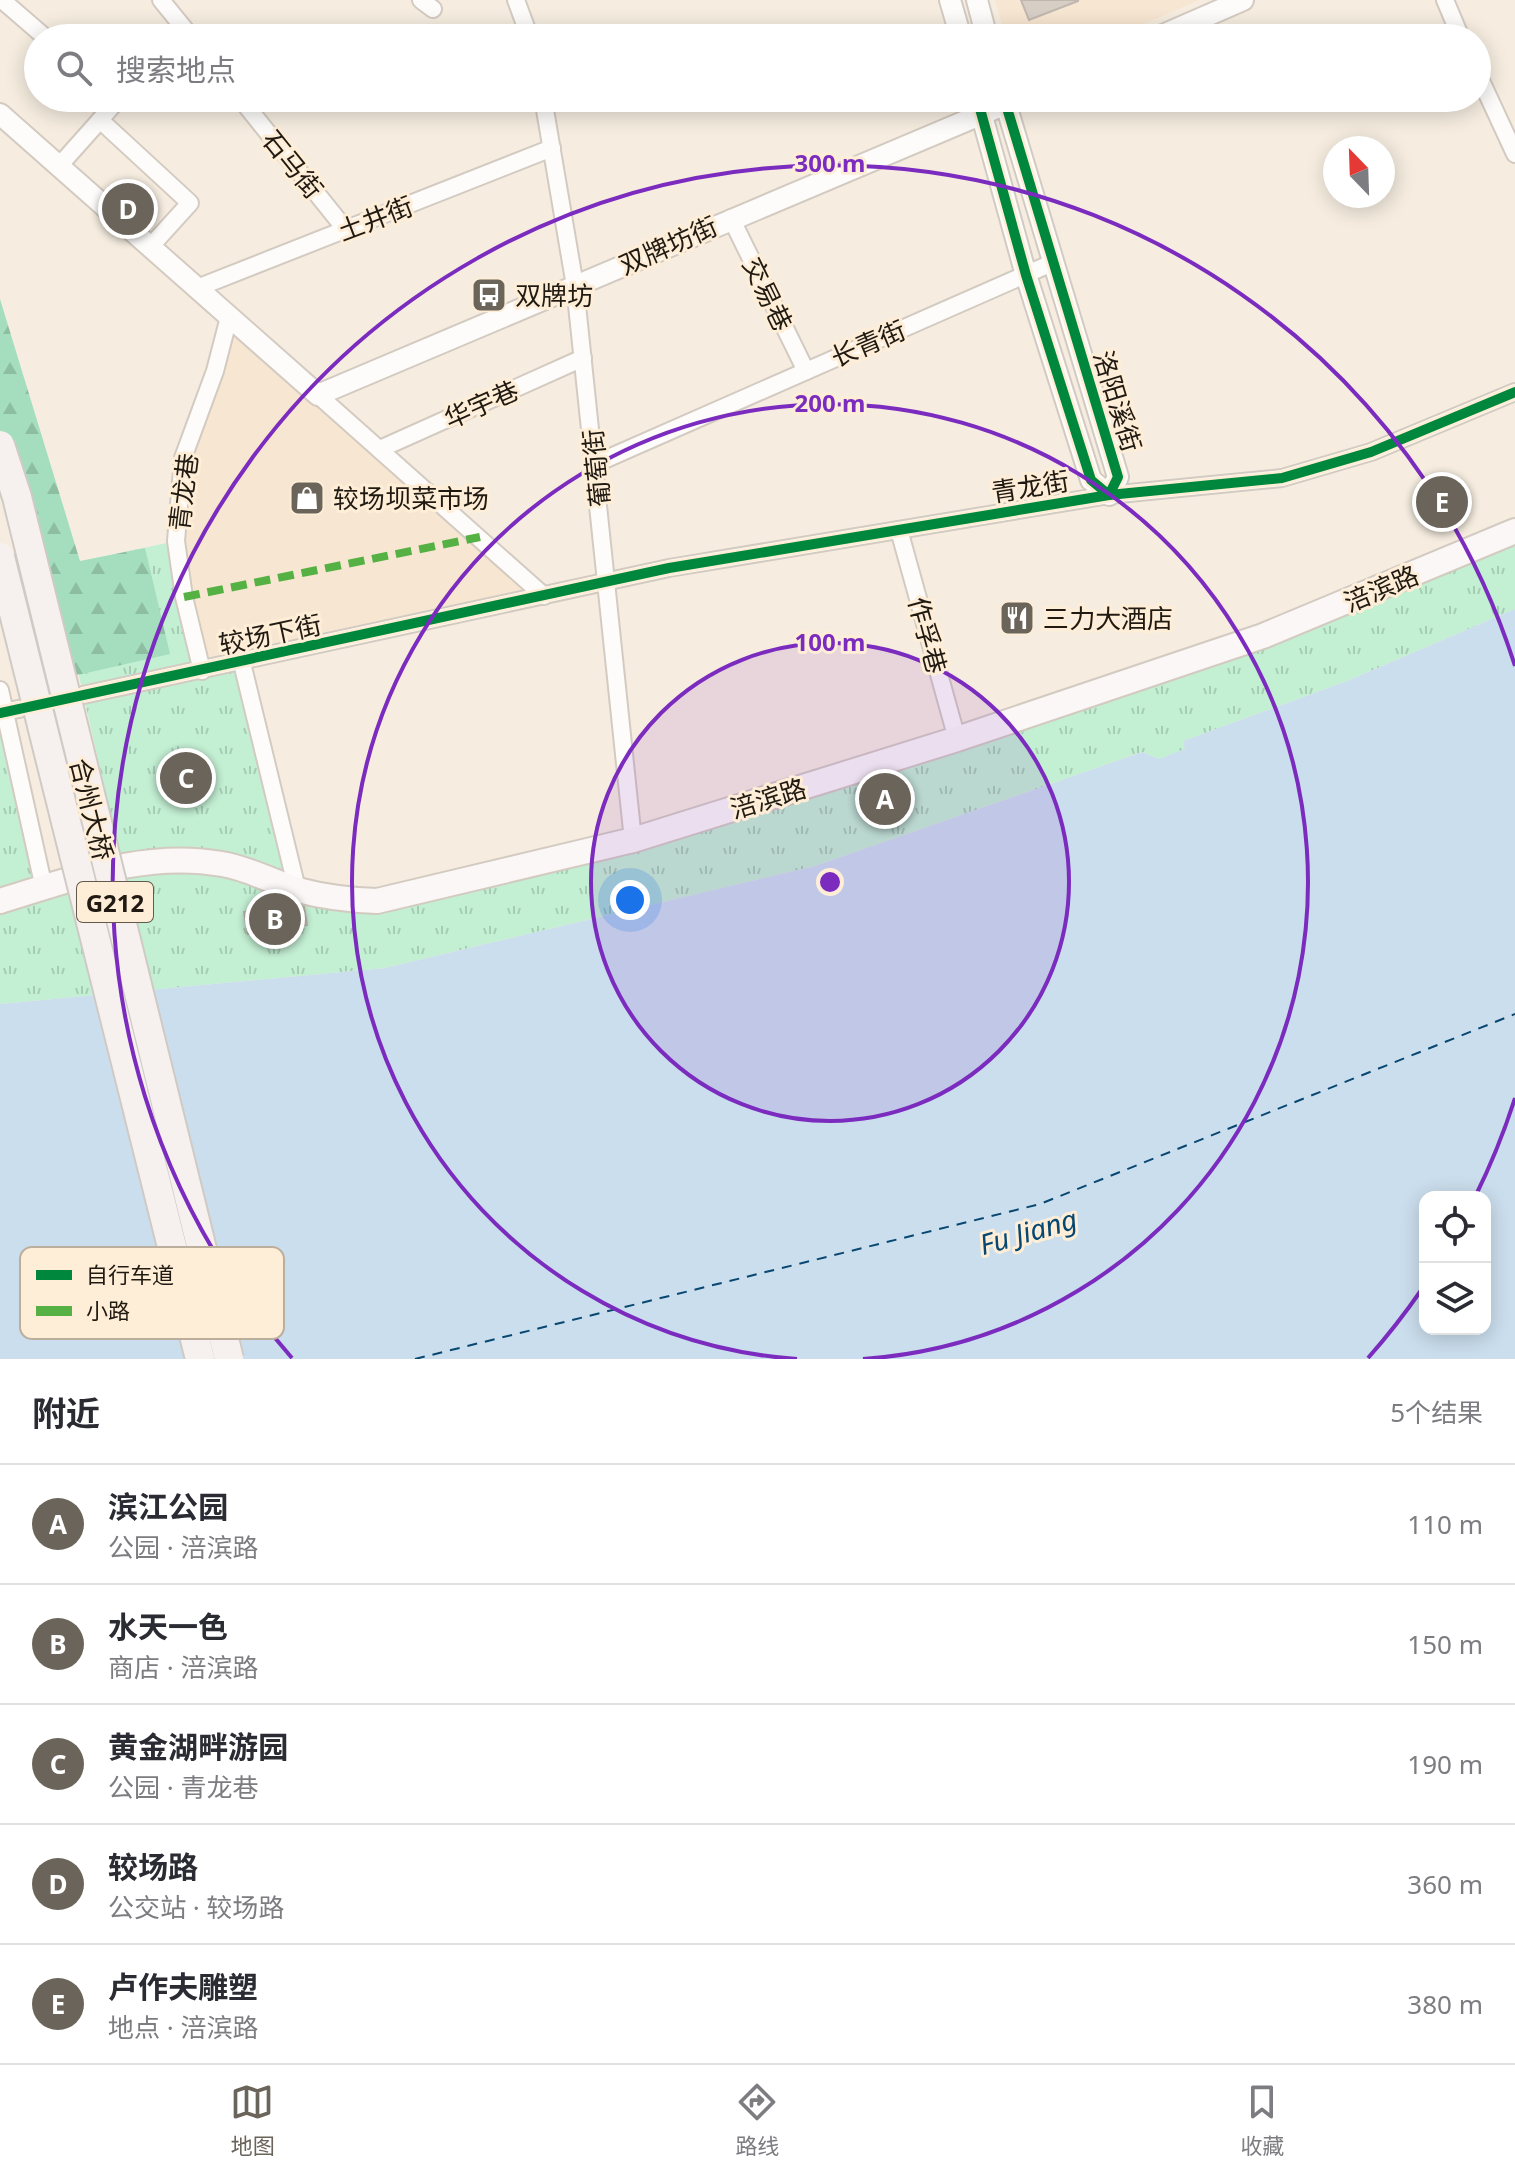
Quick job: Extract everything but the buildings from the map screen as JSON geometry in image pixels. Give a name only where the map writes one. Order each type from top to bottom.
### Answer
[{"type":"highway","name":"合州大桥","points":[[0,445],[17,497],[201,1247]]},
{"type":"highway","name":"合州大桥","points":[[0,557],[172,1247]]},
{"type":"highway","name":"合州大桥","points":[[195,1339],[200,1359]]},
{"type":"highway","name":"合州大桥","points":[[224,1339],[229,1359]]},
{"type":"main road","name":"涪滨路","points":[[0,901],[122,864],[164,859],[224,864],[297,889],[338,899],[377,901],[633,840],[957,739],[1263,636],[1515,531]]},
{"type":"street","points":[[2,0],[30,24]]},
{"type":"street","points":[[161,0],[181,24]]},
{"type":"street","points":[[516,0],[525,24]]},
{"type":"street","points":[[950,0],[957,24]]},
{"type":"street","points":[[977,0],[983,24]]},
{"type":"street","points":[[1188,24],[1243,0]]},
{"type":"street","points":[[1445,0],[1455,24]]},
{"type":"street","points":[[1491,102],[1515,154]]},
{"type":"street","points":[[59,166],[107,112]]},
{"type":"street","name":"石马街","points":[[251,112],[346,230]]},
{"type":"street","name":"葡萄街","points":[[546,112],[575,286],[597,463],[605,582],[633,840]]},
{"type":"street","name":"双牌坊街","points":[[318,395],[731,218],[967,112]]},
{"type":"street","name":"洛阳溪街","points":[[982,112],[1026,275],[1091,480],[1109,495],[1118,477],[1052,263],[1012,112]]},
{"type":"street","points":[[0,114],[544,596]]},
{"type":"street","points":[[100,120],[190,203],[150,247]]},
{"type":"street","name":"土井街","points":[[197,288],[552,148]]},
{"type":"street","name":"交易巷","points":[[731,218],[806,371]]},
{"type":"street","name":"长青街","points":[[597,463],[1052,263]]},
{"type":"street","name":"青龙巷","points":[[202,671],[184,597],[176,541],[183,458],[215,371],[229,317]]},
{"type":"street","name":"华宇巷","points":[[380,449],[583,358]]},
{"type":"street","name":"青龙街","points":[[544,596],[605,582],[1109,495],[1282,478],[1371,452],[1515,392]]},
{"type":"street","name":"作孚巷","points":[[899,530],[957,739]]},
{"type":"street","name":"较场下街","points":[[2,712],[544,596]]},
{"type":"street","points":[[242,663],[297,889]]},
{"type":"street","points":[[0,690],[2,712],[44,888]]},
{"type":"shaded area","points":[[995,0],[1199,0],[1144,24],[1002,24]]},
{"type":"shaded area","name":"较场坝菜市场","points":[[229,317],[544,596],[202,671],[184,597],[183,458]]},
{"type":"green space","points":[[0,299],[80,561],[145,548],[170,654],[60,679],[0,447]]},
{"type":"green space","points":[[1515,531],[1515,609],[1347,681],[1183,741],[1186,749],[1159,759],[1142,752],[815,866],[385,968],[0,1004],[0,713],[44,887],[122,864],[54,567],[176,541],[202,671],[242,663],[297,889],[377,901],[957,739]]},
{"type":"water","name":"Fu Jiang","points":[[1515,609],[1515,1359],[0,1359],[0,1004],[385,968],[815,866],[1142,752],[1159,759],[1185,749],[1183,741],[1347,681]]},
{"type":"ferry route","points":[[415,1359],[1040,1204],[1515,1014]]},
{"type":"marked path","points":[[184,597],[480,537]]},
{"type":"cycle path","points":[[981,112],[1026,275],[1091,480],[1109,495],[1118,477],[1008,112]]},
{"type":"cycle path","points":[[0,713],[669,568],[1109,495],[1282,478],[1371,452],[1515,392]]},
{"type":"place","name":"较场路","points":[[128,209]]},
{"type":"place","name":"双牌坊","points":[[489,295]]},
{"type":"place","name":"较场坝菜市场","points":[[307,498]]},
{"type":"place","name":"卢作夫雕塑","points":[[1442,502]]},
{"type":"place","name":"三力大酒店","points":[[1017,618]]},
{"type":"place","name":"黄金湖畔游园","points":[[186,778]]},
{"type":"place","name":"滨江公园","points":[[885,799]]},
{"type":"place","name":"水天一色","points":[[275,919]]}]
